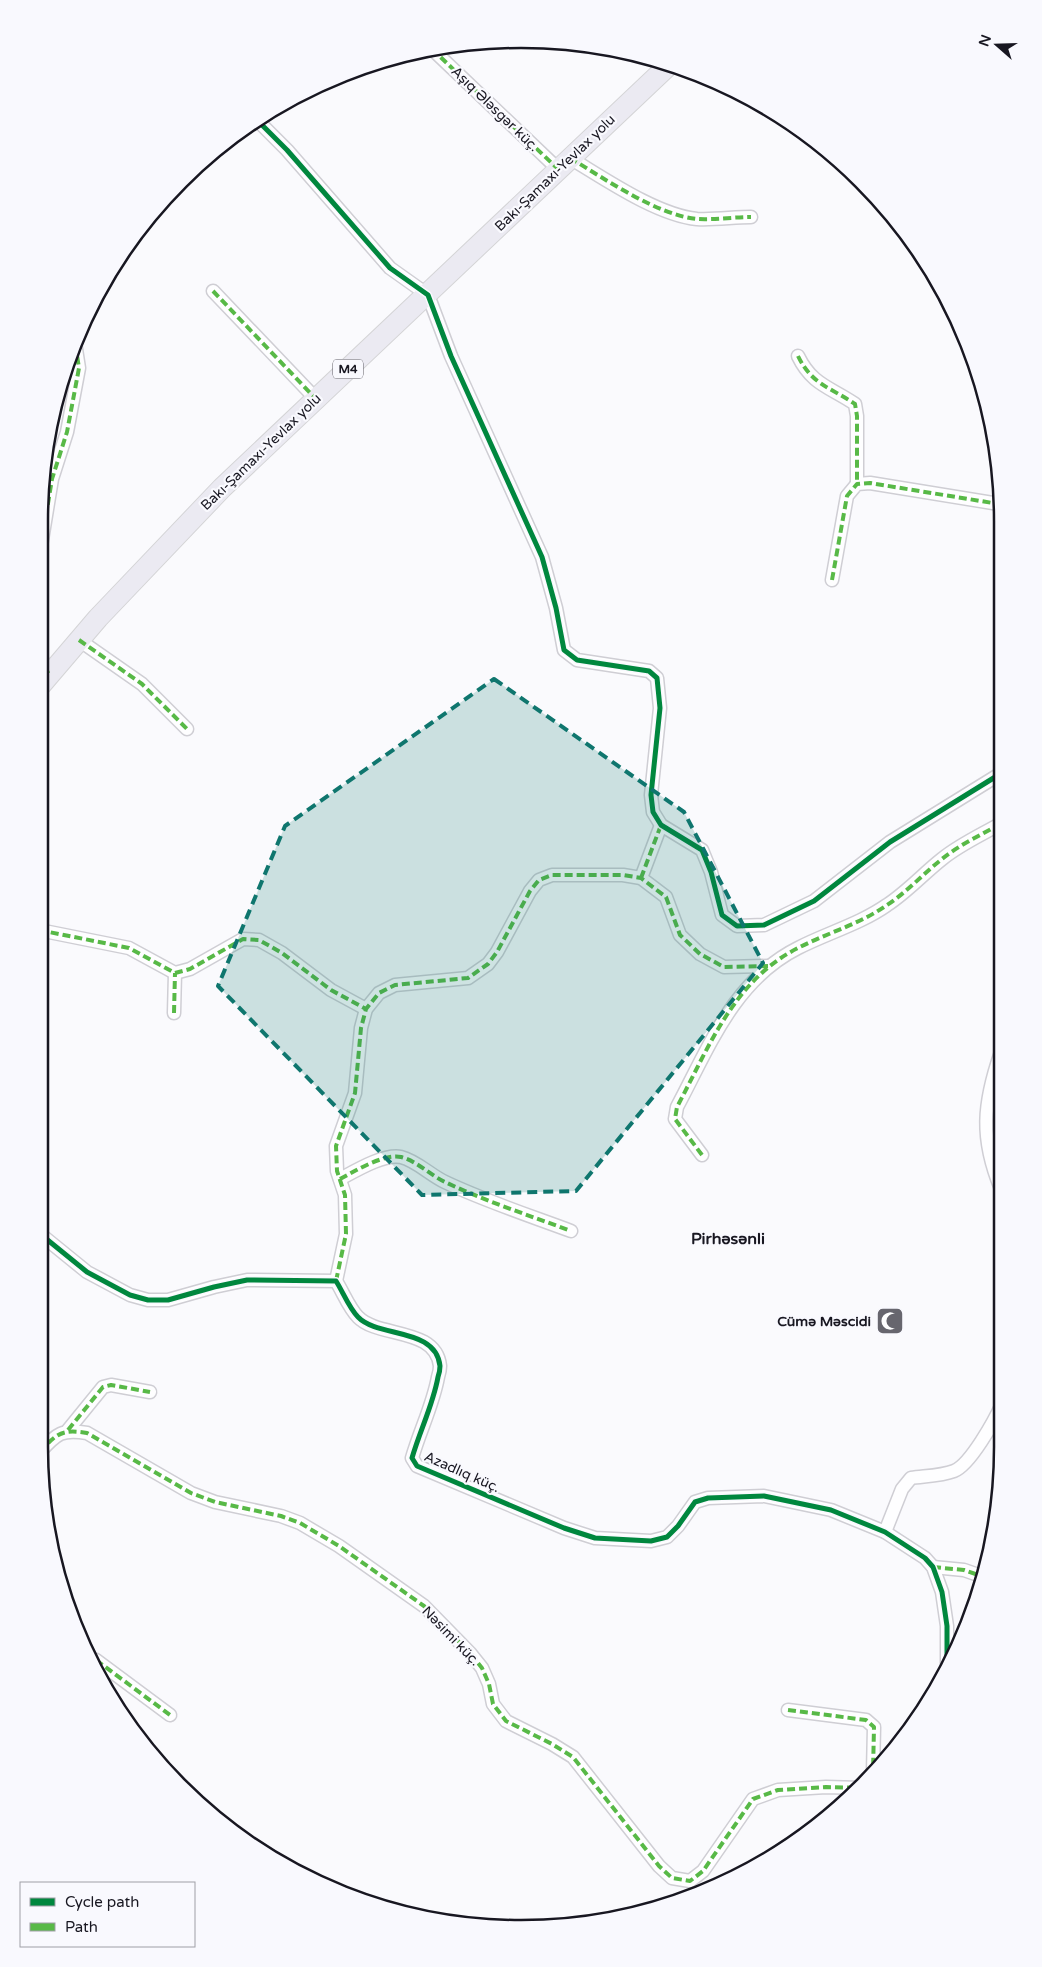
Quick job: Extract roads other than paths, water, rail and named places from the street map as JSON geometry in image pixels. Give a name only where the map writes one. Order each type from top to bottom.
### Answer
[{"type":"highway","name":"Bakı-Şamaxı-Yevlax yolu","points":[[48,676],[142,570],[202,509],[664,70]]},
{"type":"street","name":"Aşıq Ələsgər küç.","points":[[439,55],[564,164],[674,213],[697,218],[751,217]]},
{"type":"street","points":[[262,125],[287,150],[390,268],[428,295],[451,356],[542,557],[556,608],[564,650],[577,660],[649,671],[657,678],[660,708],[651,795],[653,812],[661,825],[702,850],[711,872],[722,915],[737,926],[764,925],[814,901],[890,842],[994,778]]},
{"type":"street","points":[[213,291],[316,399]]},
{"type":"street","points":[[798,356],[804,368],[814,380],[855,404],[857,416],[857,484],[847,496],[832,580]]},
{"type":"street","points":[[49,499],[52,479],[67,432],[78,368],[77,359]]},
{"type":"street","points":[[857,484],[870,483],[993,503]]},
{"type":"street","points":[[79,640],[142,684],[187,729]]},
{"type":"street","points":[[641,878],[661,825]]},
{"type":"street","points":[[702,1155],[674,1119],[677,1107],[722,1021],[741,993],[768,966],[798,948],[859,921],[886,906],[943,858],[994,828]]},
{"type":"street","points":[[48,1240],[87,1272],[130,1295],[148,1300],[168,1300],[214,1286],[247,1280],[336,1281],[346,1234],[345,1195],[337,1171],[336,1146],[355,1093],[361,1028],[366,1009],[379,993],[396,985],[468,978],[488,964],[497,952],[530,890],[539,880],[552,875],[623,875],[641,878],[666,897],[680,935],[700,954],[724,967],[768,966]]},
{"type":"street","points":[[48,932],[129,948],[175,973],[190,969],[243,939],[259,940],[282,953],[331,990],[366,1009]]},
{"type":"street","points":[[174,1013],[175,973]]},
{"type":"street","points":[[994,1072],[985,1125],[991,1164],[994,1172]]},
{"type":"street","points":[[340,1178],[383,1159],[401,1157],[442,1181],[473,1195],[571,1231]]},
{"type":"street","name":"Azadlıq küç.","points":[[336,1281],[358,1317],[369,1325],[409,1336],[426,1344],[435,1352],[440,1366],[435,1390],[412,1458],[417,1466],[564,1528],[595,1538],[651,1541],[667,1536],[678,1526],[695,1502],[708,1498],[764,1496],[831,1510],[885,1532],[925,1558],[933,1567]]},
{"type":"street","points":[[48,1442],[53,1436],[68,1430],[103,1387],[111,1385],[150,1392]]},
{"type":"street","points":[[885,1532],[902,1489],[911,1478],[956,1471],[970,1457],[994,1422]]},
{"type":"street","name":"Nəsimi küç.","points":[[68,1430],[87,1433],[191,1493],[215,1502],[281,1516],[300,1523],[339,1546],[424,1606],[470,1652],[482,1668],[489,1684],[493,1704],[506,1721],[552,1744],[573,1757],[659,1866],[672,1878],[690,1881],[702,1872],[753,1800],[778,1790],[849,1788]]},
{"type":"street","points":[[947,1653],[946,1618],[942,1592],[933,1567],[950,1567],[976,1574]]},
{"type":"street","points":[[102,1666],[170,1715]]},
{"type":"street","points":[[788,1710],[866,1720],[874,1727],[873,1762]]},
{"type":"place","name":"Cümə Məscidi","points":[[890,1321]]},
{"type":"district","name":"Pirhəsənli","points":[[728,1239]]}]
